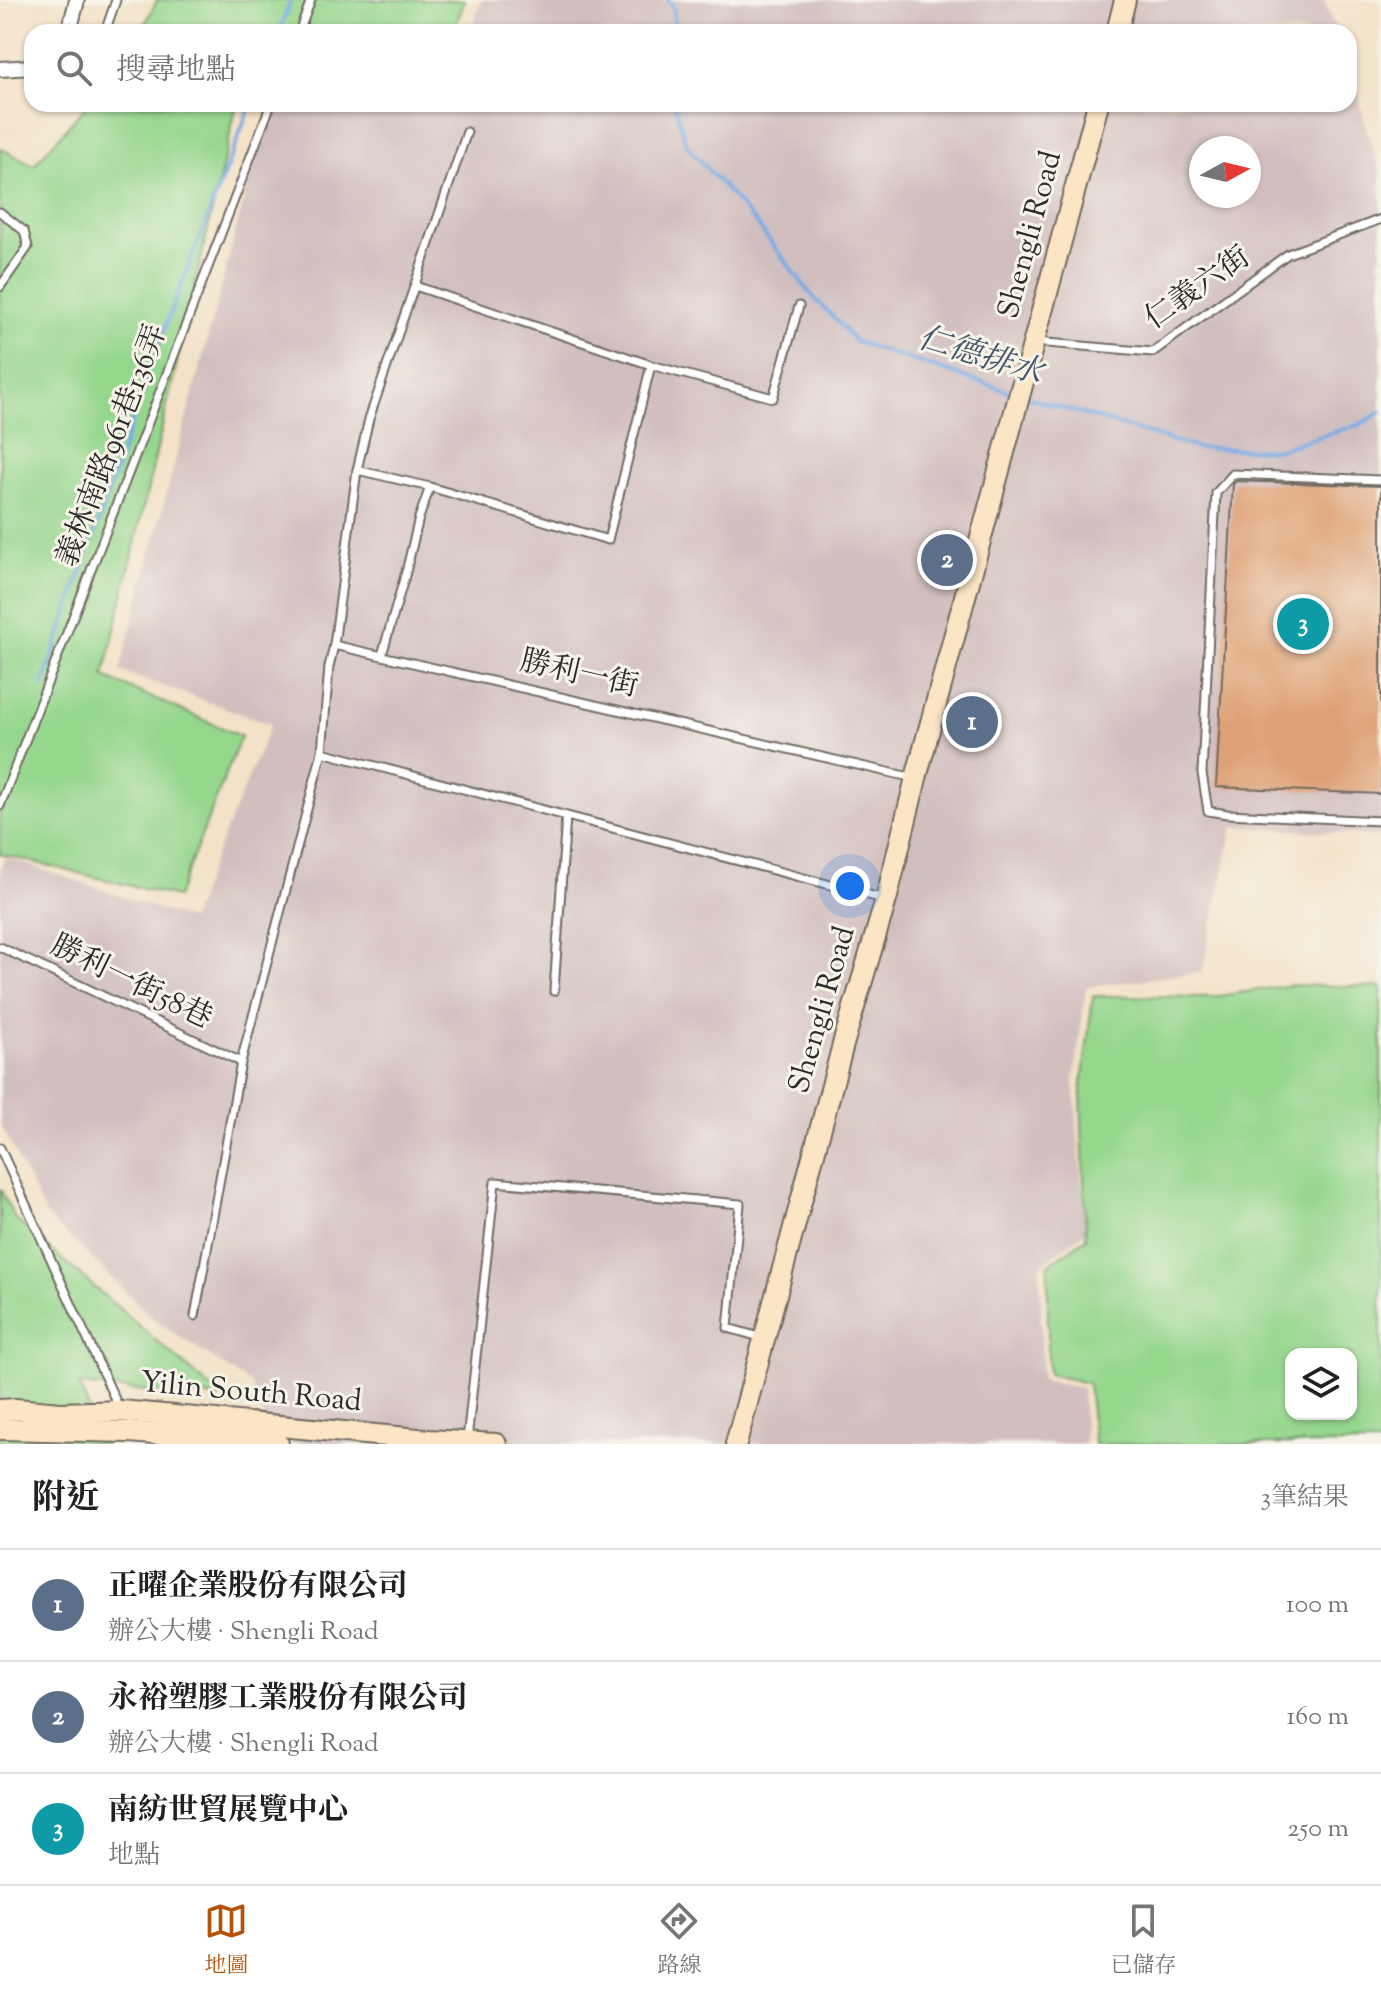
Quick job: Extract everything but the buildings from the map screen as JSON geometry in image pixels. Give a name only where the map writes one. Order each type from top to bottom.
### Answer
[{"type":"street","points":[[71,24],[77,0]]},
{"type":"street","points":[[1119,24],[1125,0]]},
{"type":"street","points":[[0,69],[24,68]]},
{"type":"street","name":"Shengli Road","points":[[736,1444],[844,1041],[886,900],[916,778],[1096,112]]},
{"type":"street","name":"Yilin South Road","points":[[0,1410],[60,1413],[121,1411],[496,1444]]},
{"type":"street","name":"Yilin South Road","points":[[0,1429],[278,1444]]},
{"type":"lane","points":[[108,24],[116,0]]},
{"type":"lane","points":[[302,24],[311,0]]},
{"type":"lane","name":"義林南路961巷136弄","points":[[0,806],[268,112]]},
{"type":"lane","points":[[195,1316],[241,1062],[322,752],[329,667],[357,470],[369,419],[467,132]]},
{"type":"lane","points":[[0,212],[24,231],[28,247],[0,287]]},
{"type":"lane","name":"仁義六街","points":[[1033,342],[1153,352],[1288,254],[1381,219]]},
{"type":"lane","points":[[415,286],[651,365],[773,398],[799,306]]},
{"type":"lane","points":[[357,470],[430,487],[608,540],[651,365]]},
{"type":"lane","points":[[1381,480],[1233,474],[1216,493],[1202,773],[1208,811],[1381,821]]},
{"type":"lane","points":[[382,655],[430,487]]},
{"type":"lane","name":"勝利一街","points":[[334,645],[916,778]]},
{"type":"lane","points":[[322,752],[886,900]]},
{"type":"lane","points":[[554,991],[566,816]]},
{"type":"lane","name":"勝利一街58巷","points":[[0,947],[241,1062]]},
{"type":"lane","points":[[0,1148],[132,1438]]},
{"type":"lane","points":[[467,1442],[495,1182],[740,1204],[728,1328],[765,1339]]},
{"type":"shaded area","points":[[482,0],[1324,0],[1334,24],[473,24]]},
{"type":"shaded area","points":[[1357,87],[1381,174],[1381,253],[1377,263],[1381,264],[1381,836],[1233,826],[1202,972],[1086,987],[1074,1081],[1085,1232],[1040,1266],[1042,1380],[1082,1388],[1085,1444],[273,1444],[251,1384],[155,1320],[46,1215],[0,1123],[0,871],[5,857],[191,920],[271,724],[120,671],[267,112],[1357,112]]},
{"type":"green space","points":[[157,0],[465,0],[456,24],[145,24]]},
{"type":"green space","points":[[81,112],[235,112],[104,677],[241,736],[177,897],[0,854],[0,148],[34,165]]},
{"type":"green space","points":[[1292,985],[1381,987],[1381,1444],[1094,1444],[1088,1383],[1048,1374],[1048,1265],[1086,1238],[1081,1092],[1093,996],[1212,997]]},
{"type":"green space","points":[[0,1188],[15,1219],[223,1398],[79,1385],[104,1444],[0,1444]]},
{"type":"waterway","points":[[282,24],[291,0]]},
{"type":"waterway","name":"仁德排水","points":[[668,0],[673,7],[675,24]]},
{"type":"waterway","points":[[43,685],[154,356],[248,112]]},
{"type":"waterway","name":"仁德排水","points":[[676,112],[687,146],[756,223],[809,292],[856,342],[1014,393]]},
{"type":"waterway","name":"仁德排水","points":[[1026,397],[1197,448],[1276,450],[1361,424],[1381,412]]},
{"type":"place","name":"永裕塑膠工業股份有限公司","points":[[947,560]]},
{"type":"place","name":"南紡世貿展覽中心","points":[[1303,624]]},
{"type":"place","name":"正曜企業股份有限公司","points":[[972,722]]}]
